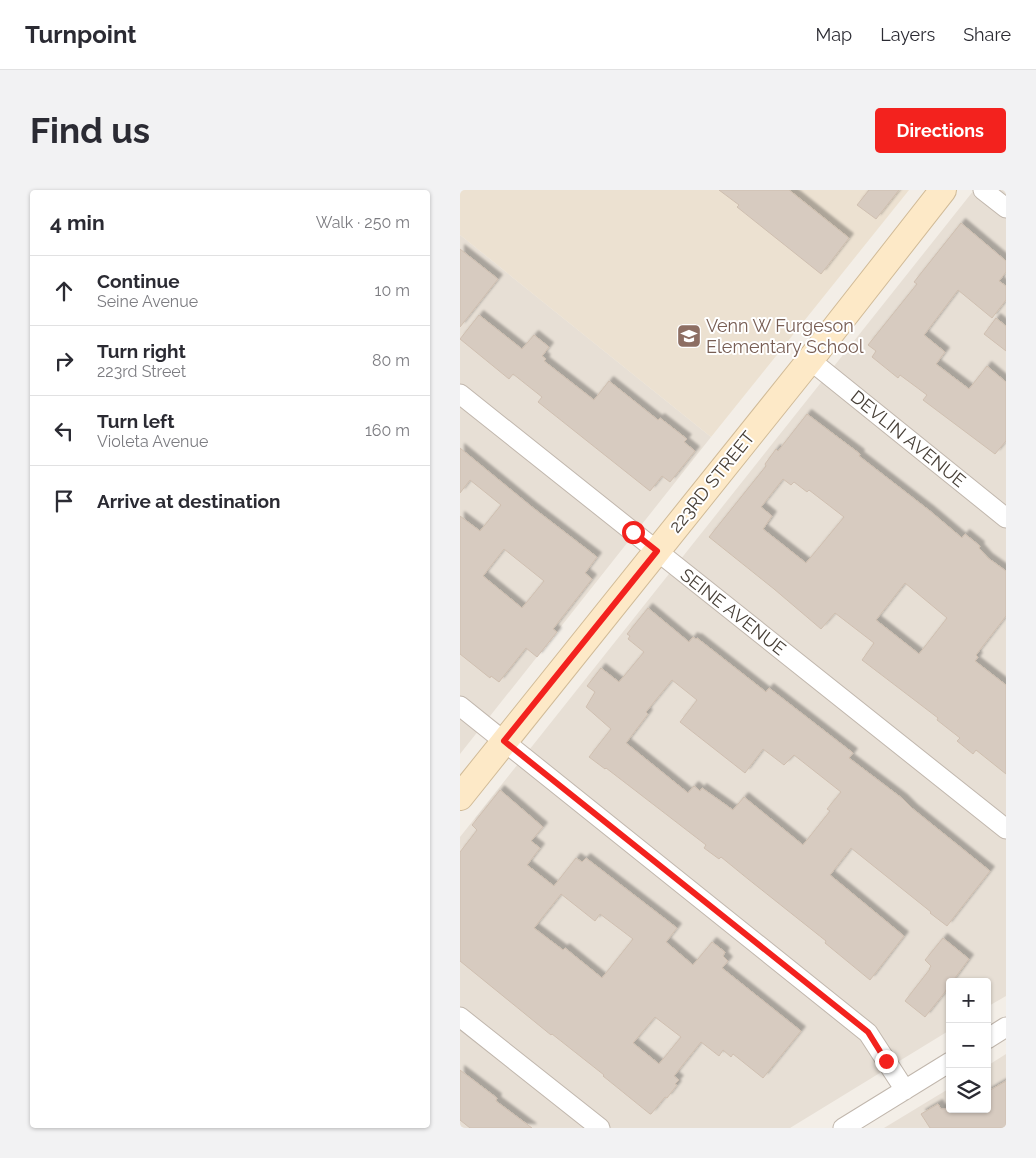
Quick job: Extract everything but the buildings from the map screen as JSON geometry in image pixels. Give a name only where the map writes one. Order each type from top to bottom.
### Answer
[{"type":"street","name":"223RD STREET","points":[[460,797],[810,360],[943,190]]},
{"type":"street","points":[[983,190],[1006,208]]},
{"type":"street","name":"DEVLIN AVENUE","points":[[810,360],[1006,518]]},
{"type":"street","name":"SEINE AVENUE","points":[[460,394],[1006,829]]},
{"type":"street","points":[[460,706],[868,1032],[905,1090]]},
{"type":"street","points":[[460,1017],[600,1128]]},
{"type":"street","points":[[991,1036],[1006,1027]]},
{"type":"street","points":[[843,1128],[946,1064]]},
{"type":"shaded area","name":"Venn W Furgeson Elementary School","points":[[460,190],[909,190],[711,437],[460,235]]},
{"type":"shaded area","points":[[974,190],[1006,190],[1006,996],[991,1005],[991,978],[946,978],[946,1032],[790,1128],[460,1128],[460,837]]},
{"type":"shaded area","points":[[460,235],[711,437],[460,754]]},
{"type":"shaded area","points":[[1006,1054],[1006,1128],[884,1128],[946,1090],[946,1113],[991,1113],[991,1063]]},
{"type":"place","name":"Venn W Furgeson Elementary School","points":[[689,336]]},
{"type":"route","points":[[633,532],[657,551],[504,741],[868,1032],[886,1061]]}]
